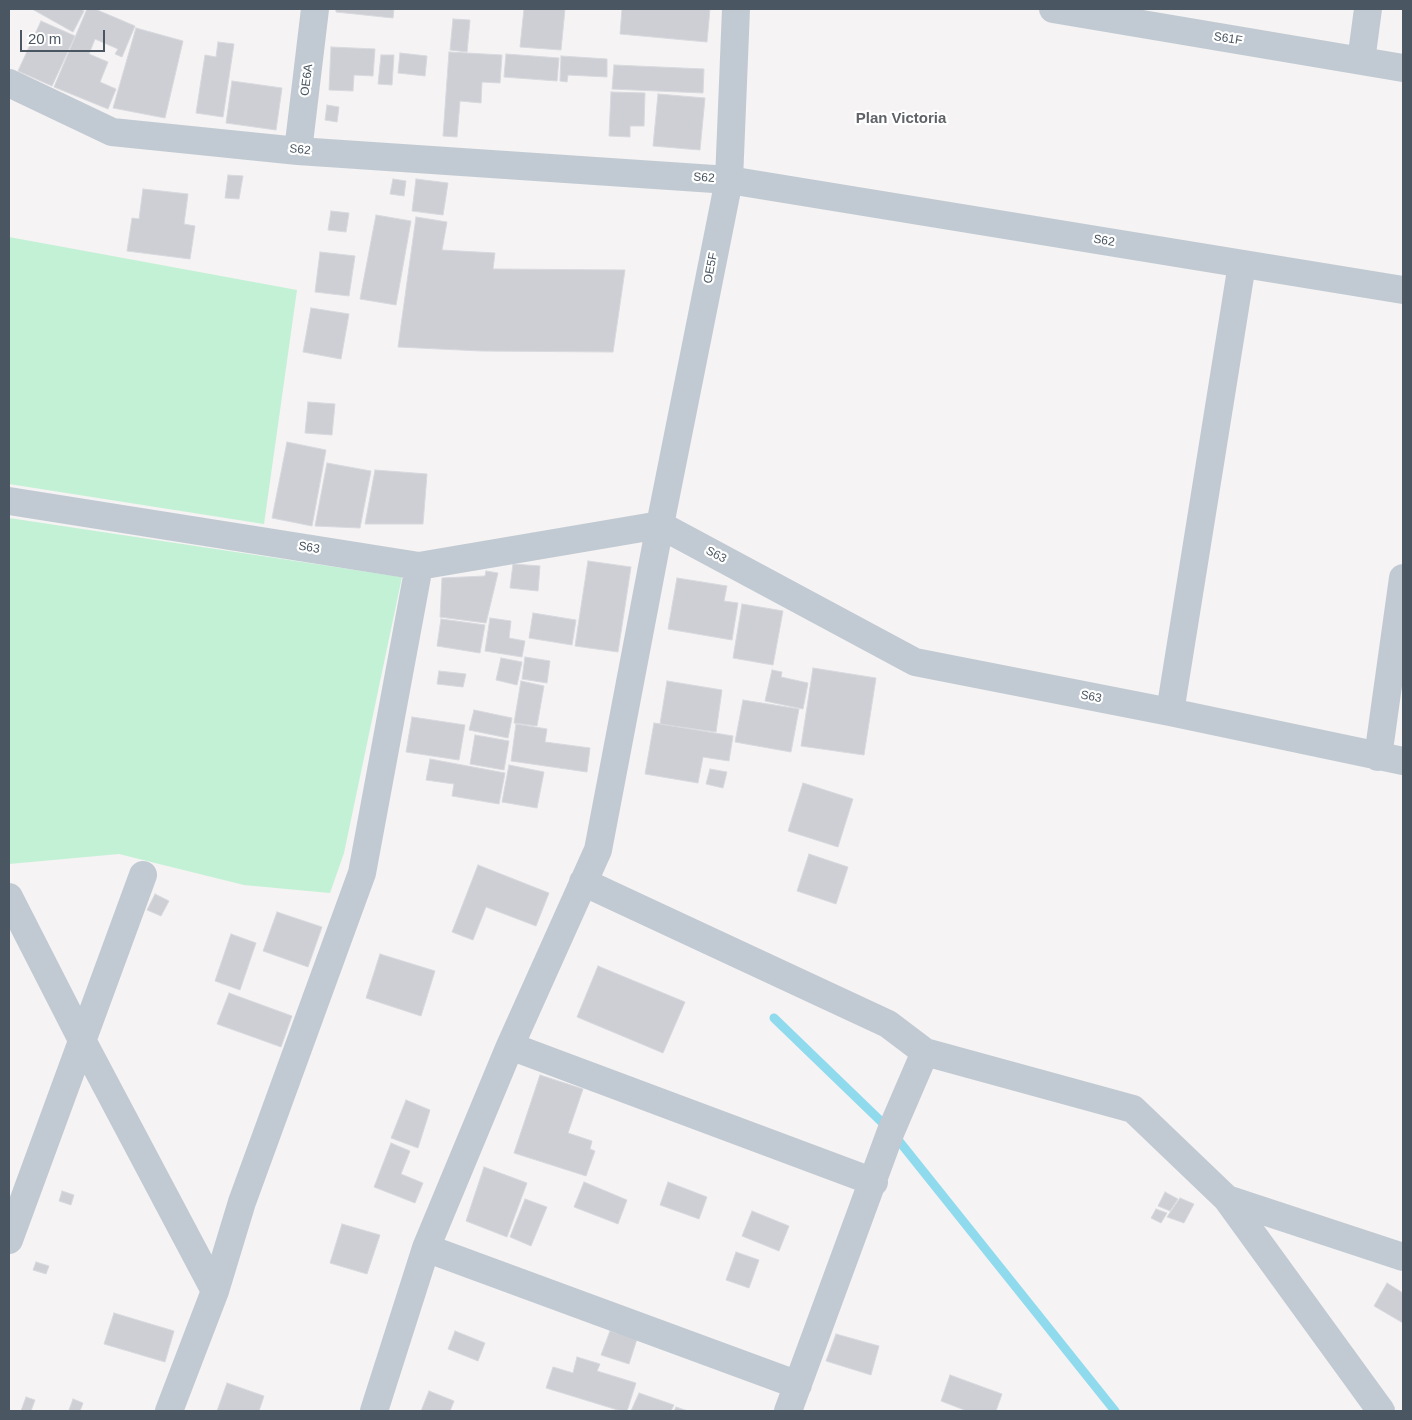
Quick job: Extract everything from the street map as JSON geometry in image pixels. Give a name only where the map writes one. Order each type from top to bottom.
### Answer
[{"type":"street","name":"OE6A","points":[[298,150],[315,9]]},
{"type":"street","name":"OE5F","points":[[374,1411],[426,1248],[510,1046],[598,850],[660,525],[729,180],[736,9]]},
{"type":"street","name":"S61F","points":[[1053,9],[1162,18],[1403,68]]},
{"type":"street","points":[[1361,60],[1368,9]]},
{"type":"street","name":"S62","points":[[9,83],[112,132],[298,150],[729,180],[1403,290]]},
{"type":"street","points":[[1170,712],[1242,264]]},
{"type":"street","name":"S63","points":[[9,501],[418,566],[660,525],[915,662],[1170,712],[1390,759]]},
{"type":"street","points":[[169,1411],[215,1291],[242,1202],[362,873],[418,566]]},
{"type":"street","points":[[1390,759],[1403,578]]},
{"type":"street","points":[[9,1240],[143,875]]},
{"type":"street","points":[[583,882],[888,1024],[925,1052],[1133,1109],[1227,1199],[1381,1411]]},
{"type":"street","points":[[9,897],[83,1042],[215,1291]]},
{"type":"street","points":[[510,1046],[874,1182]]},
{"type":"street","points":[[788,1411],[892,1131],[925,1052]]},
{"type":"street","points":[[1227,1199],[1403,1257]]},
{"type":"street","points":[[426,1248],[798,1385]]},
{"type":"green space","points":[[9,237],[297,290],[264,524],[9,484]]},
{"type":"green space","points":[[9,518],[402,577],[344,853],[330,893],[244,885],[119,854],[9,864]]},
{"type":"building","points":[[32,9],[81,9],[84,11],[73,32]]},
{"type":"building","points":[[87,9],[95,9],[135,26],[122,57],[115,54],[118,49],[95,39],[89,54],[108,62],[100,82],[116,89],[108,109],[54,87]]},
{"type":"building","points":[[336,9],[394,9],[393,18],[336,12]]},
{"type":"building","points":[[524,9],[565,9],[561,50],[520,47]]},
{"type":"building","points":[[622,9],[710,9],[707,42],[620,34]]},
{"type":"building","points":[[453,19],[470,20],[467,52],[450,50]]},
{"type":"building","points":[[41,21],[75,36],[52,86],[18,71]]},
{"type":"building","points":[[136,28],[183,41],[165,118],[113,108]]},
{"type":"building","points":[[218,42],[234,44],[223,117],[196,113],[205,55],[216,57]]},
{"type":"building","points":[[331,47],[375,49],[373,76],[354,75],[353,91],[329,90]]},
{"type":"building","points":[[449,52],[502,55],[500,83],[482,82],[481,103],[460,101],[457,137],[443,136]]},
{"type":"building","points":[[400,53],[427,56],[425,76],[398,73]]},
{"type":"building","points":[[506,54],[559,58],[557,81],[504,77]]},
{"type":"building","points":[[381,55],[394,55],[392,85],[378,84]]},
{"type":"building","points":[[561,56],[607,59],[607,77],[568,75],[567,82],[560,81]]},
{"type":"building","points":[[614,65],[704,69],[703,93],[612,89]]},
{"type":"building","points":[[232,81],[282,88],[276,130],[226,123]]},
{"type":"building","points":[[611,92],[645,93],[644,126],[630,126],[630,137],[609,136]]},
{"type":"building","points":[[658,94],[705,98],[700,150],[653,146]]},
{"type":"building","points":[[327,105],[339,107],[337,122],[325,120]]},
{"type":"building","points":[[228,175],[243,176],[239,199],[225,198]]},
{"type":"building","points":[[393,179],[406,181],[404,196],[390,194]]},
{"type":"building","points":[[416,179],[448,183],[443,215],[412,211]]},
{"type":"building","points":[[143,189],[188,194],[184,224],[195,226],[190,259],[127,251],[132,218],[139,219]]},
{"type":"building","points":[[331,211],[349,213],[346,232],[328,230]]},
{"type":"building","points":[[376,215],[411,221],[396,305],[360,299]]},
{"type":"building","points":[[416,217],[447,222],[442,250],[495,253],[493,269],[625,270],[613,352],[481,351],[398,347]]},
{"type":"building","points":[[320,252],[355,256],[349,296],[315,292]]},
{"type":"building","points":[[311,308],[349,314],[341,359],[303,352]]},
{"type":"building","points":[[308,402],[335,404],[332,435],[305,433]]},
{"type":"building","points":[[287,442],[326,450],[312,526],[272,518]]},
{"type":"building","points":[[327,463],[371,471],[360,528],[315,526]]},
{"type":"building","points":[[375,470],[427,474],[423,524],[365,524]]},
{"type":"building","points":[[588,561],[631,567],[618,652],[575,646]]},
{"type":"building","points":[[513,564],[540,566],[538,591],[510,588]]},
{"type":"building","points":[[486,571],[498,573],[486,623],[440,617],[442,578],[485,576]]},
{"type":"building","points":[[677,578],[727,586],[724,601],[738,603],[732,640],[668,629]]},
{"type":"building","points":[[742,604],[783,611],[773,665],[733,658]]},
{"type":"building","points":[[533,613],[576,620],[572,645],[529,638]]},
{"type":"building","points":[[490,618],[511,621],[509,638],[525,641],[522,657],[485,651]]},
{"type":"building","points":[[441,619],[485,625],[480,653],[437,646]]},
{"type":"building","points":[[525,657],[550,661],[547,683],[522,679]]},
{"type":"building","points":[[501,658],[522,662],[517,685],[496,680]]},
{"type":"building","points":[[813,668],[876,678],[864,755],[801,746]]},
{"type":"building","points":[[772,670],[782,672],[781,677],[808,683],[803,709],[765,701]]},
{"type":"building","points":[[439,671],[466,674],[463,687],[437,684]]},
{"type":"building","points":[[521,681],[544,686],[537,726],[514,723]]},
{"type":"building","points":[[667,681],[722,690],[716,732],[660,724]]},
{"type":"building","points":[[743,700],[799,709],[791,752],[735,742]]},
{"type":"building","points":[[474,710],[512,718],[508,738],[469,730]]},
{"type":"building","points":[[412,717],[465,725],[459,760],[406,752]]},
{"type":"building","points":[[654,723],[733,736],[729,761],[703,757],[698,783],[645,774]]},
{"type":"building","points":[[516,724],[547,729],[545,742],[590,748],[587,772],[511,761]]},
{"type":"building","points":[[475,735],[509,741],[504,770],[470,764]]},
{"type":"building","points":[[430,759],[505,773],[499,804],[452,796],[454,784],[426,780]]},
{"type":"building","points":[[509,765],[544,772],[537,808],[502,802]]},
{"type":"building","points":[[710,769],[727,772],[723,788],[706,784]]},
{"type":"building","points":[[803,783],[853,799],[838,847],[788,831]]},
{"type":"building","points":[[809,854],[848,867],[836,904],[797,891]]},
{"type":"building","points":[[478,865],[549,893],[536,926],[486,907],[473,940],[452,932]]},
{"type":"building","points":[[155,894],[169,901],[161,916],[147,910]]},
{"type":"building","points":[[277,912],[322,927],[308,967],[263,951]]},
{"type":"building","points":[[231,934],[256,943],[240,990],[215,981]]},
{"type":"building","points":[[380,954],[435,971],[421,1016],[366,998]]},
{"type":"building","points":[[598,966],[685,1002],[663,1053],[577,1017]]},
{"type":"building","points":[[229,993],[292,1016],[281,1047],[217,1024]]},
{"type":"building","points":[[540,1075],[583,1089],[568,1133],[592,1141],[590,1149],[595,1151],[586,1176],[514,1153]]},
{"type":"building","points":[[406,1100],[430,1110],[418,1148],[391,1138]]},
{"type":"building","points":[[391,1143],[410,1151],[401,1174],[423,1183],[415,1203],[374,1187]]},
{"type":"building","points":[[484,1167],[527,1183],[507,1237],[466,1221]]},
{"type":"building","points":[[584,1182],[627,1200],[618,1224],[574,1207]]},
{"type":"building","points":[[668,1182],[707,1197],[699,1219],[660,1205]]},
{"type":"building","points":[[62,1191],[74,1195],[71,1205],[59,1201]]},
{"type":"building","points":[[1165,1192],[1178,1199],[1170,1211],[1158,1206]]},
{"type":"building","points":[[1180,1198],[1194,1204],[1184,1223],[1167,1217]]},
{"type":"building","points":[[525,1199],[547,1207],[531,1246],[510,1237]]},
{"type":"building","points":[[1156,1209],[1167,1213],[1161,1223],[1151,1218]]},
{"type":"building","points":[[752,1211],[789,1226],[779,1251],[742,1236]]},
{"type":"building","points":[[342,1224],[380,1235],[367,1274],[330,1263]]},
{"type":"building","points":[[736,1252],[759,1260],[749,1288],[726,1280]]},
{"type":"building","points":[[36,1262],[49,1266],[46,1274],[33,1270]]},
{"type":"building","points":[[1387,1283],[1403,1293],[1403,1323],[1374,1306]]},
{"type":"building","points":[[114,1313],[174,1331],[165,1362],[104,1344]]},
{"type":"building","points":[[455,1331],[485,1343],[478,1361],[448,1349]]},
{"type":"building","points":[[610,1331],[637,1339],[629,1364],[601,1355]]},
{"type":"building","points":[[836,1334],[879,1346],[871,1375],[826,1361]]},
{"type":"building","points":[[577,1357],[600,1364],[597,1371],[636,1383],[627,1411],[621,1411],[546,1388],[553,1367],[573,1373]]},
{"type":"building","points":[[950,1375],[1002,1394],[996,1411],[967,1411],[941,1401]]},
{"type":"building","points":[[227,1383],[264,1396],[259,1411],[217,1411]]},
{"type":"building","points":[[429,1391],[454,1401],[450,1411],[421,1411]]},
{"type":"building","points":[[639,1393],[674,1405],[671,1411],[631,1411]]},
{"type":"building","points":[[26,1397],[35,1400],[31,1411],[21,1411]]},
{"type":"building","points":[[73,1399],[83,1403],[80,1411],[69,1410]]},
{"type":"building","points":[[676,1407],[688,1411],[674,1411]]},
{"type":"waterway","points":[[774,1018],[891,1131],[1115,1411]]},
{"type":"district","name":"Plan Victoria","points":[[901,119]]}]
